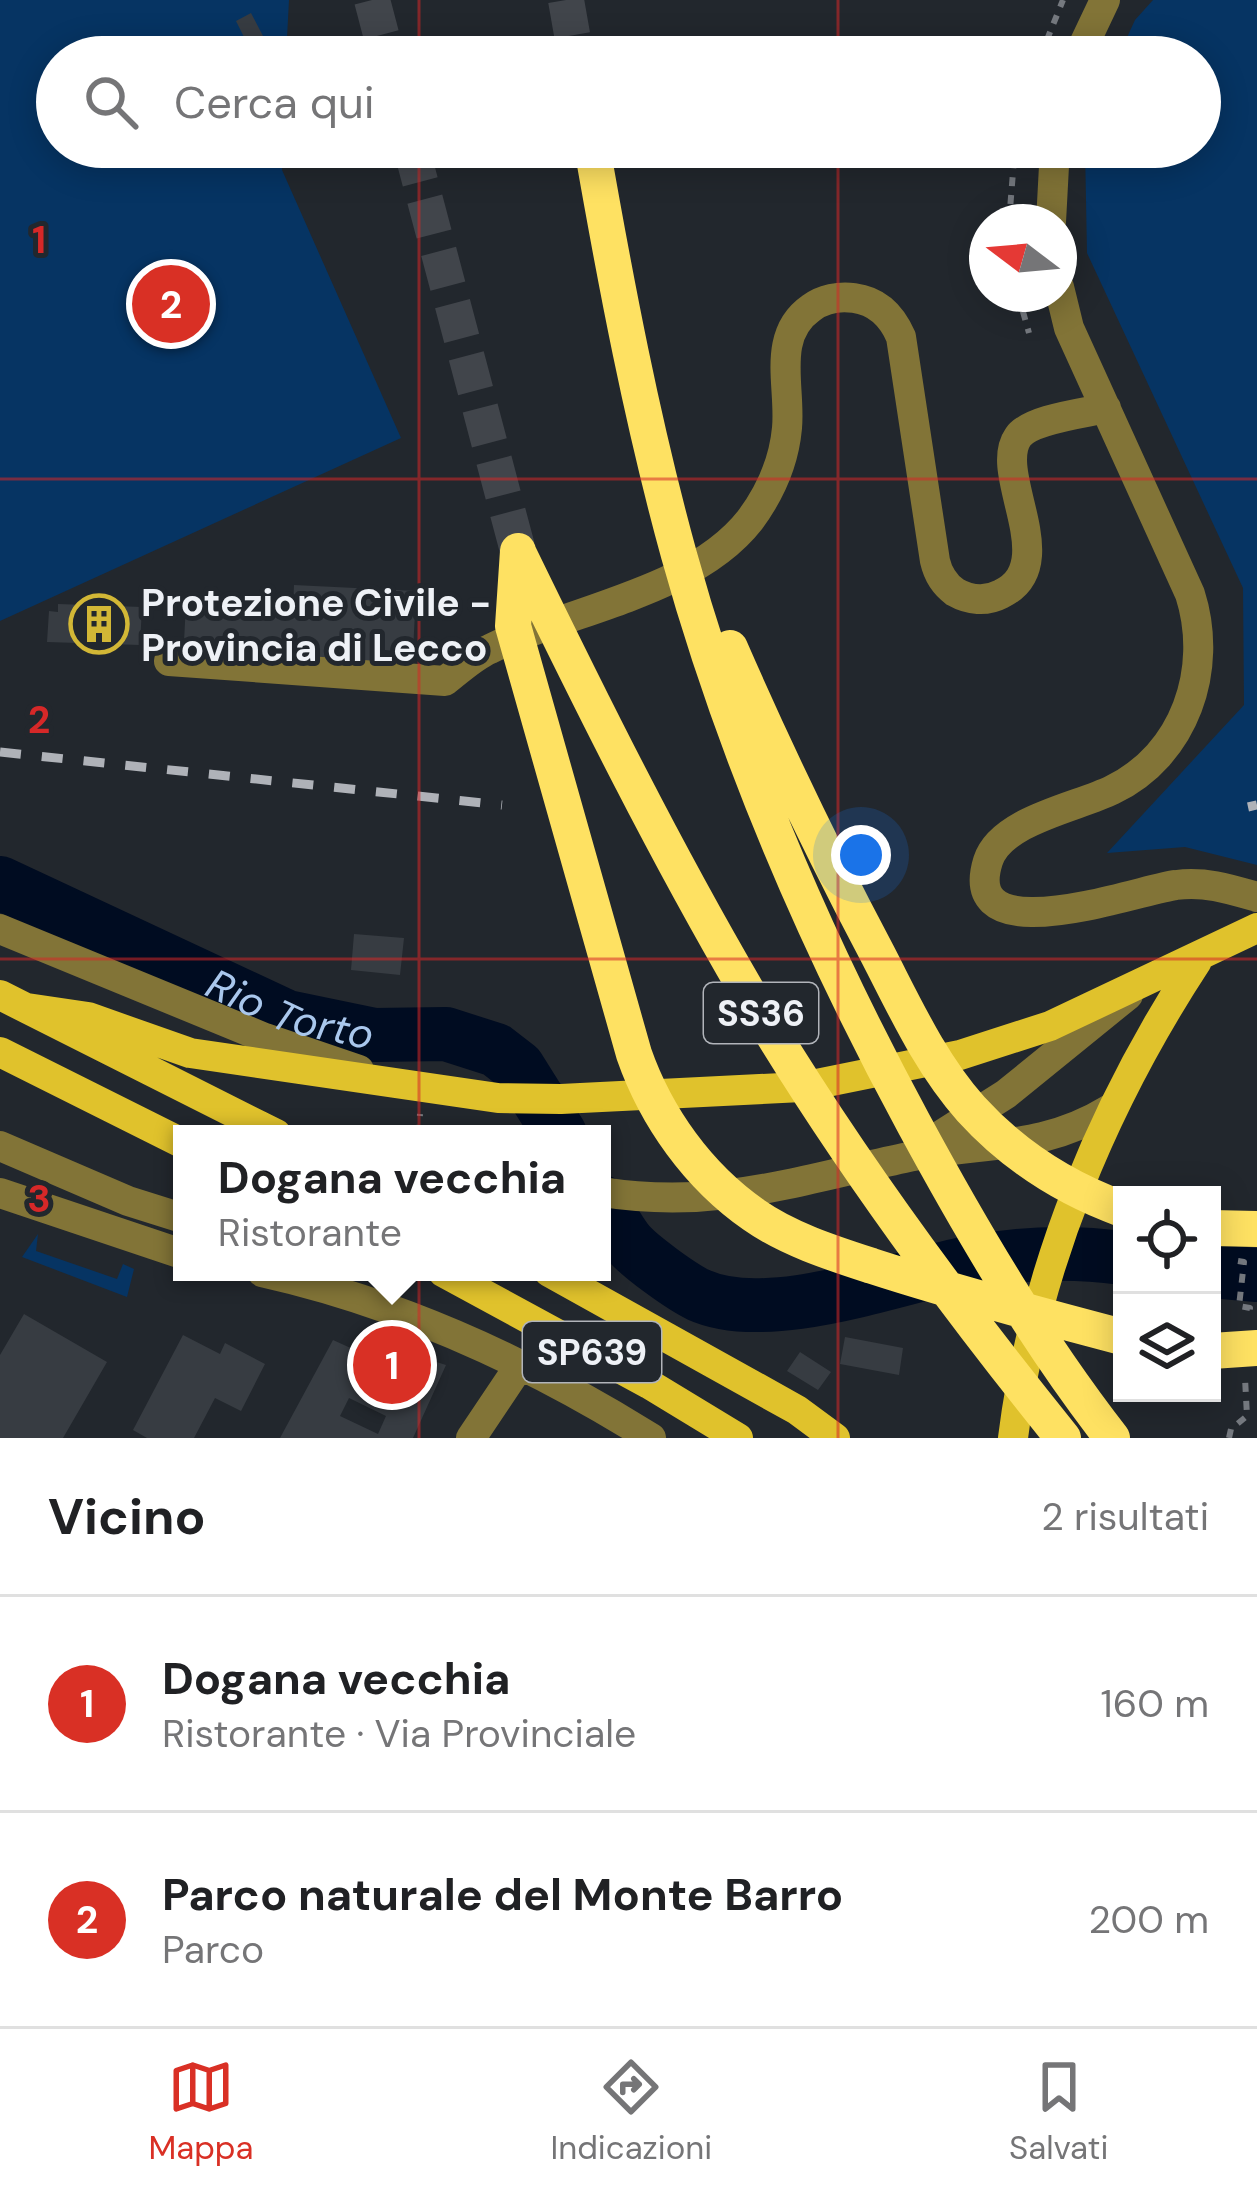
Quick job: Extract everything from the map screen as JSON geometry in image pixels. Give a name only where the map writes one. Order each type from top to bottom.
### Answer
[{"type":"highway","name":"SS36","points":[[596,168],[657,474],[732,719],[814,928],[969,1226],[1074,1389],[1112,1438]]},
{"type":"highway","name":"SS36","points":[[657,474],[822,849],[928,1051],[970,1107],[1007,1143],[1064,1183],[1113,1205]]},
{"type":"highway","name":"SS36","points":[[1063,1438],[1002,1363],[951,1292],[880,1195],[748,993],[595,709],[518,551],[513,626],[634,1054],[646,1089],[688,1152],[736,1201],[789,1235],[950,1292],[951,1292],[1113,1334]]},
{"type":"highway","points":[[1221,1345],[1252,1323]]},
{"type":"main road","points":[[14,1001],[88,1017],[190,1053],[421,1089],[561,1099],[802,1087],[960,1055],[1050,1026],[1257,928]]},
{"type":"main road","points":[[1014,1430],[1045,1290],[1110,1109],[1142,1047],[1199,958]]},
{"type":"main road","points":[[14,1001],[258,1125]]},
{"type":"main road","points":[[0,1056],[173,1139]]},
{"type":"main road","name":"SP639","points":[[459,1281],[738,1438]]},
{"type":"main road","name":"SP639","points":[[565,1281],[797,1410],[836,1438]]},
{"type":"street","points":[[1088,36],[1105,0]]},
{"type":"street","points":[[1052,204],[1054,168]]},
{"type":"street","points":[[169,661],[446,681],[486,650],[698,564],[740,532],[774,479],[787,428],[788,338],[804,313],[830,299],[868,302],[892,320],[901,337],[934,561],[946,584],[960,594],[993,598],[1015,584],[1024,569],[1028,552],[1012,452],[1019,435],[1034,424],[1106,408]]},
{"type":"street","points":[[1066,312],[1194,606],[1200,643],[1196,680],[1179,727],[1148,766],[1117,788],[1006,836],[987,862],[988,888],[1004,908],[1034,914],[1170,886],[1217,885],[1257,897]]},
{"type":"street","points":[[0,929],[266,1038],[354,1069],[408,1080],[421,1089]]},
{"type":"street","points":[[906,1157],[1006,1094],[1137,988]]},
{"type":"street","points":[[612,1193],[705,1199],[906,1157],[1041,1140],[1078,1129],[1110,1109]]},
{"type":"street","points":[[0,1146],[173,1215]]},
{"type":"street","points":[[0,1192],[173,1251]]},
{"type":"street","points":[[301,1281],[397,1310],[520,1365],[651,1438]]},
{"type":"street","points":[[471,1438],[520,1365]]},
{"type":"path","points":[[1048,36],[1063,0]]},
{"type":"path","points":[[1010,204],[1013,168]]},
{"type":"path","points":[[1023,312],[1029,333]]},
{"type":"path","points":[[1234,1235],[1232,1261],[1244,1262],[1239,1306],[1252,1323]]},
{"type":"shaded area","points":[[0,0],[289,0],[287,36],[36,36],[36,168],[282,168],[401,438],[0,621]]},
{"type":"shaded area","points":[[1153,0],[1257,0],[1257,865],[1185,847],[1107,853],[1244,705],[1243,588],[1087,253],[1085,168],[1221,168],[1221,36],[1128,36]]},
{"type":"shaded area","points":[[38,1234],[36,1251],[117,1279],[123,1264],[134,1269],[127,1297],[22,1257]]},
{"type":"building","points":[[251,13],[263,36],[244,36],[236,21]]},
{"type":"building","points":[[294,585],[416,591],[413,652],[385,650],[384,672],[292,668],[293,648],[184,642],[186,603],[293,609]]},
{"type":"building","name":"Protezione Civile - Provincia di Lecco","points":[[58,604],[142,607],[140,645],[47,642],[49,611],[58,612]]},
{"type":"building","points":[[354,934],[404,938],[400,975],[351,970]]},
{"type":"building","points":[[24,1314],[107,1362],[63,1438],[0,1438],[0,1355]]},
{"type":"building","points":[[183,1335],[220,1354],[225,1343],[265,1364],[241,1411],[215,1398],[194,1438],[147,1438],[133,1430]]},
{"type":"building","points":[[845,1337],[903,1348],[899,1375],[840,1364]]},
{"type":"building","points":[[333,1340],[366,1355],[370,1341],[446,1365],[413,1438],[280,1438]],"holes":[[[349,1398],[386,1416],[378,1434],[340,1416]]]},
{"type":"building","points":[[800,1352],[831,1372],[818,1390],[787,1371]]},
{"type":"waterway","name":"Rio Torto","points":[[0,883],[287,1017],[374,1035],[446,1034],[496,1050],[518,1067],[554,1125]]},
{"type":"waterway","name":"Rio Torto","points":[[611,1216],[626,1240],[649,1262],[699,1295],[727,1303],[760,1305],[832,1296],[1006,1257],[1113,1257]]},
{"type":"waterway","name":"Rio Torto","points":[[1221,1272],[1257,1275]]},
{"type":"tunnel","points":[[372,0],[381,36]]},
{"type":"tunnel","points":[[566,0],[572,36]]},
{"type":"tunnel","points":[[417,168],[518,551]]},
{"type":"railway","points":[[0,752],[502,805]]},
{"type":"railway","points":[[1248,807],[1257,805]]},
{"type":"place","name":"Parco naturale del Monte Barro","points":[[171,304]]},
{"type":"place","name":"Protezione Civile - Provincia di Lecco","points":[[99,624]]},
{"type":"place","name":"Dogana vecchia","points":[[392,1365]]}]
